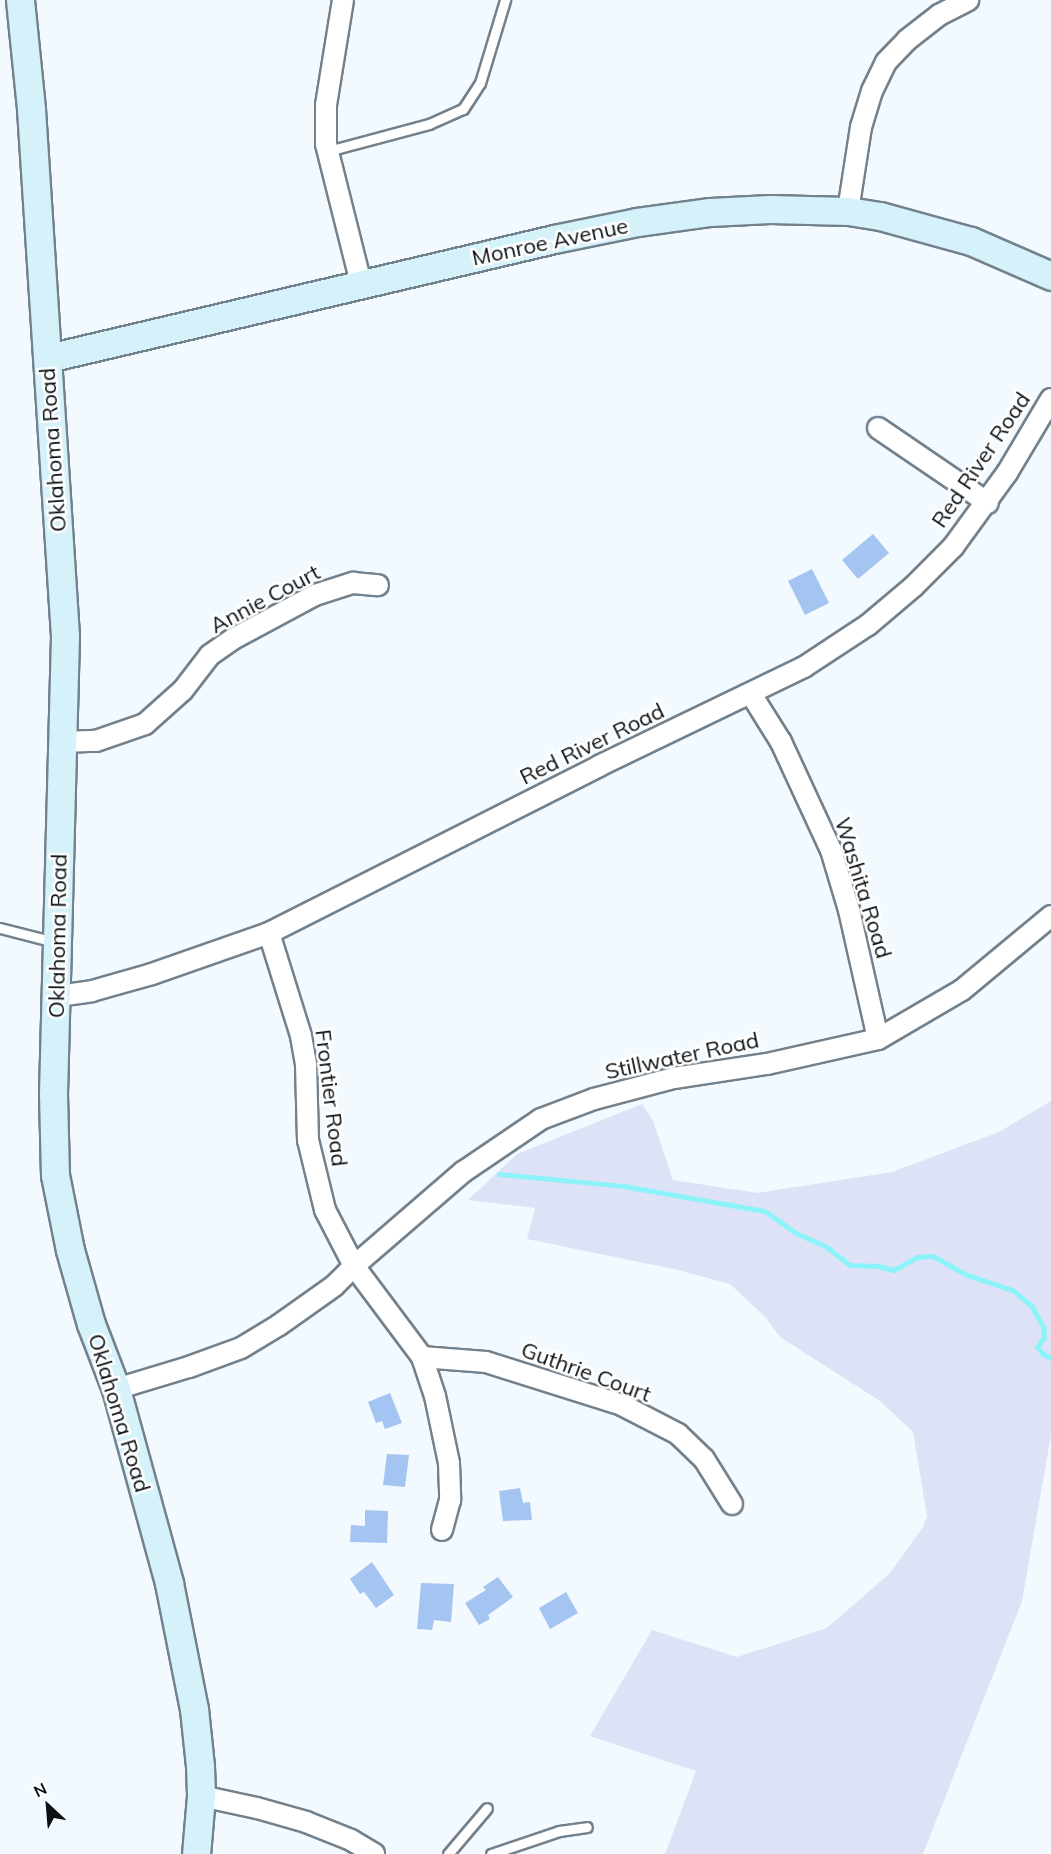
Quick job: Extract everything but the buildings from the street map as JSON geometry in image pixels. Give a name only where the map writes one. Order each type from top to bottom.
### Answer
[{"type":"street","name":"Oklahoma Road","points":[[20,0],[26,43],[65,636],[57,942],[58,996],[53,1094],[55,1175],[70,1250],[91,1324],[116,1389],[169,1583],[194,1709],[201,1796],[196,1854]]},
{"type":"street","points":[[343,0],[326,105],[328,151],[361,283]]},
{"type":"street","points":[[848,211],[861,127],[872,91],[886,62],[907,40],[931,21],[968,0]]},
{"type":"street","name":"Monroe Avenue","points":[[48,358],[361,283],[637,222],[710,212],[770,209],[848,211],[906,222],[962,239],[1051,276]]},
{"type":"street","name":"Red River Road","points":[[58,996],[92,991],[152,974],[269,933],[567,782],[804,667],[868,625],[913,587],[953,547],[988,502],[1051,399]]},
{"type":"street","points":[[878,428],[988,502]]},
{"type":"street","name":"Annie Court","points":[[62,742],[96,741],[145,724],[183,690],[210,655],[233,639],[315,595],[353,583],[378,585]]},
{"type":"street","name":"Washita Road","points":[[751,694],[781,742],[831,850],[849,910],[878,1039]]},
{"type":"street","name":"Stillwater Road","points":[[116,1389],[189,1367],[241,1348],[279,1325],[334,1286],[463,1172],[542,1119],[594,1099],[674,1078],[767,1064],[878,1039],[962,990],[1051,916]]},
{"type":"street","name":"Frontier Road","points":[[269,933],[292,1002],[306,1064],[308,1140],[325,1210],[354,1266],[422,1357],[435,1396],[449,1463],[450,1500],[442,1530]]},
{"type":"street","name":"Guthrie Court","points":[[422,1357],[486,1362],[622,1405],[678,1434],[704,1459],[732,1504]]},
{"type":"street","points":[[201,1796],[257,1808],[306,1822],[351,1840],[374,1854]]},
{"type":"lane","points":[[328,151],[429,124],[463,109],[480,83],[505,0]]},
{"type":"lane","points":[[0,928],[57,942]]},
{"type":"lane","points":[[448,1854],[487,1808]]},
{"type":"lane","points":[[491,1854],[559,1831],[587,1827]]},
{"type":"shaded area","points":[[1051,1101],[1051,1435],[1022,1601],[923,1854],[665,1854],[696,1771],[590,1736],[652,1630],[737,1657],[827,1628],[890,1573],[923,1527],[927,1516],[913,1432],[880,1401],[780,1337],[765,1317],[730,1284],[678,1270],[527,1239],[535,1208],[468,1200],[517,1154],[642,1104],[653,1121],[673,1180],[758,1193],[892,1172],[999,1132]]},
{"type":"waterway","points":[[499,1174],[624,1186],[765,1211],[796,1233],[827,1247],[850,1265],[878,1266],[894,1270],[917,1257],[933,1256],[967,1275],[1013,1290],[1032,1306],[1044,1328],[1044,1338],[1038,1347],[1043,1354],[1051,1358]]}]
